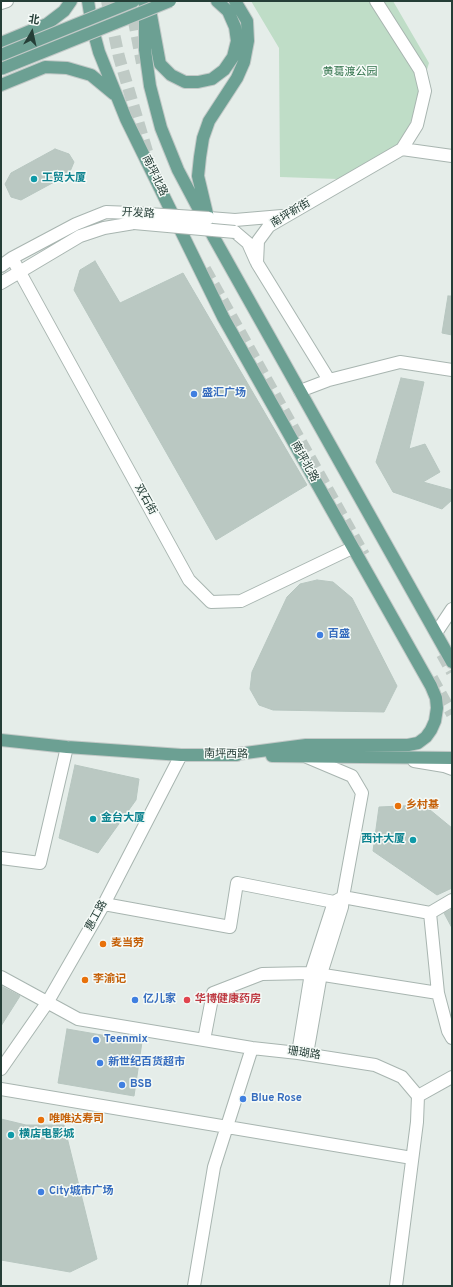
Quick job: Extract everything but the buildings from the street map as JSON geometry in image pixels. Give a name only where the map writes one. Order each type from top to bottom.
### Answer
[{"type":"main road","points":[[1,43],[47,24],[64,11],[71,1]]},
{"type":"main road","name":"南坪北路","points":[[88,1],[92,26],[99,52],[116,96],[223,317],[431,686],[436,698],[437,708],[435,721],[426,737],[418,743],[408,745],[306,745],[230,755]]},
{"type":"main road","points":[[1,55],[134,1]]},
{"type":"main road","points":[[145,1],[145,50],[150,86],[161,128],[178,170],[213,236],[452,662]]},
{"type":"main road","points":[[148,1],[160,64],[171,75],[184,82],[198,82],[212,79],[224,70],[233,57],[237,41],[235,28],[228,11],[217,1]]},
{"type":"main road","points":[[1,70],[170,1]]},
{"type":"main road","points":[[213,236],[198,176],[203,138],[209,121],[237,78],[244,62],[248,41],[247,21],[235,1]]},
{"type":"main road","points":[[1,85],[45,67],[67,68],[91,75],[116,96]]},
{"type":"main road","name":"南坪西路","points":[[1,740],[67,747],[181,755],[452,758]]},
{"type":"street","points":[[1,3],[6,1]]},
{"type":"street","points":[[376,1],[420,70],[424,91],[417,125],[402,149],[452,156]]},
{"type":"street","name":"南坪新街","points":[[257,262],[258,241],[269,226],[402,149]]},
{"type":"street","name":"开发路","points":[[1,266],[12,258],[76,224],[106,212],[134,218],[235,232],[248,243],[257,262]]},
{"type":"street","name":"开发路","points":[[1,283],[80,236],[134,218],[209,218],[235,220],[287,216]]},
{"type":"street","name":"双石街","points":[[12,258],[189,580],[211,602],[241,601],[352,548]]},
{"type":"street","points":[[257,262],[329,380]]},
{"type":"street","points":[[300,391],[329,380],[400,362],[452,370]]},
{"type":"street","points":[[436,633],[452,609]]},
{"type":"street","points":[[1,858],[40,863],[67,747]]},
{"type":"street","name":"惠工路","points":[[1,1070],[47,1003],[104,904],[181,755]]},
{"type":"street","points":[[302,1054],[316,974],[340,902],[362,793],[352,776],[306,756]]},
{"type":"street","points":[[398,758],[444,766],[452,769]]},
{"type":"street","points":[[104,904],[230,927],[237,883],[340,902],[430,913],[452,900]]},
{"type":"street","points":[[430,913],[438,993],[448,1031],[452,1038]]},
{"type":"street","points":[[204,1040],[214,993],[262,974],[316,974],[438,993]]},
{"type":"street","name":"珊瑚路","points":[[1,977],[78,1020],[252,1048],[375,1065],[402,1077],[418,1096]]},
{"type":"street","points":[[194,1286],[214,1167],[252,1048]]},
{"type":"street","points":[[396,1286],[417,1122],[418,1096],[452,1077]]},
{"type":"street","points":[[1,1089],[412,1158]]},
{"type":"green space","name":"黄葛渡公园","points":[[251,1],[393,1],[429,63],[404,143],[338,179],[280,177],[279,48]]},
{"type":"tunnel","points":[[107,1],[119,57],[149,158]]},
{"type":"tunnel","points":[[130,1],[142,63]]},
{"type":"tunnel","points":[[205,269],[364,555]]},
{"type":"tunnel","points":[[442,654],[452,672]]},
{"type":"tunnel","points":[[432,678],[452,714]]},
{"type":"place","name":"工贸大厦","points":[[34,179]]},
{"type":"place","name":"盛汇广场","points":[[194,394]]},
{"type":"place","name":"百盛","points":[[320,635]]},
{"type":"place","name":"乡村基","points":[[398,806]]},
{"type":"place","name":"金台大厦","points":[[93,819]]},
{"type":"place","name":"西计大厦","points":[[413,840]]},
{"type":"place","name":"麦当劳","points":[[103,944]]},
{"type":"place","name":"李渝记","points":[[85,980]]},
{"type":"place","name":"亿儿家","points":[[135,1000]]},
{"type":"place","name":"华博健康药房","points":[[187,1000]]},
{"type":"place","name":"Teenmix","points":[[96,1040]]},
{"type":"place","name":"新世纪百货超市","points":[[100,1063]]},
{"type":"place","name":"BSB","points":[[122,1085]]},
{"type":"place","name":"Blue Rose","points":[[243,1099]]},
{"type":"place","name":"唯唯达寿司","points":[[41,1120]]},
{"type":"place","name":"横店电影城","points":[[11,1135]]},
{"type":"place","name":"City城市广场","points":[[41,1192]]}]
